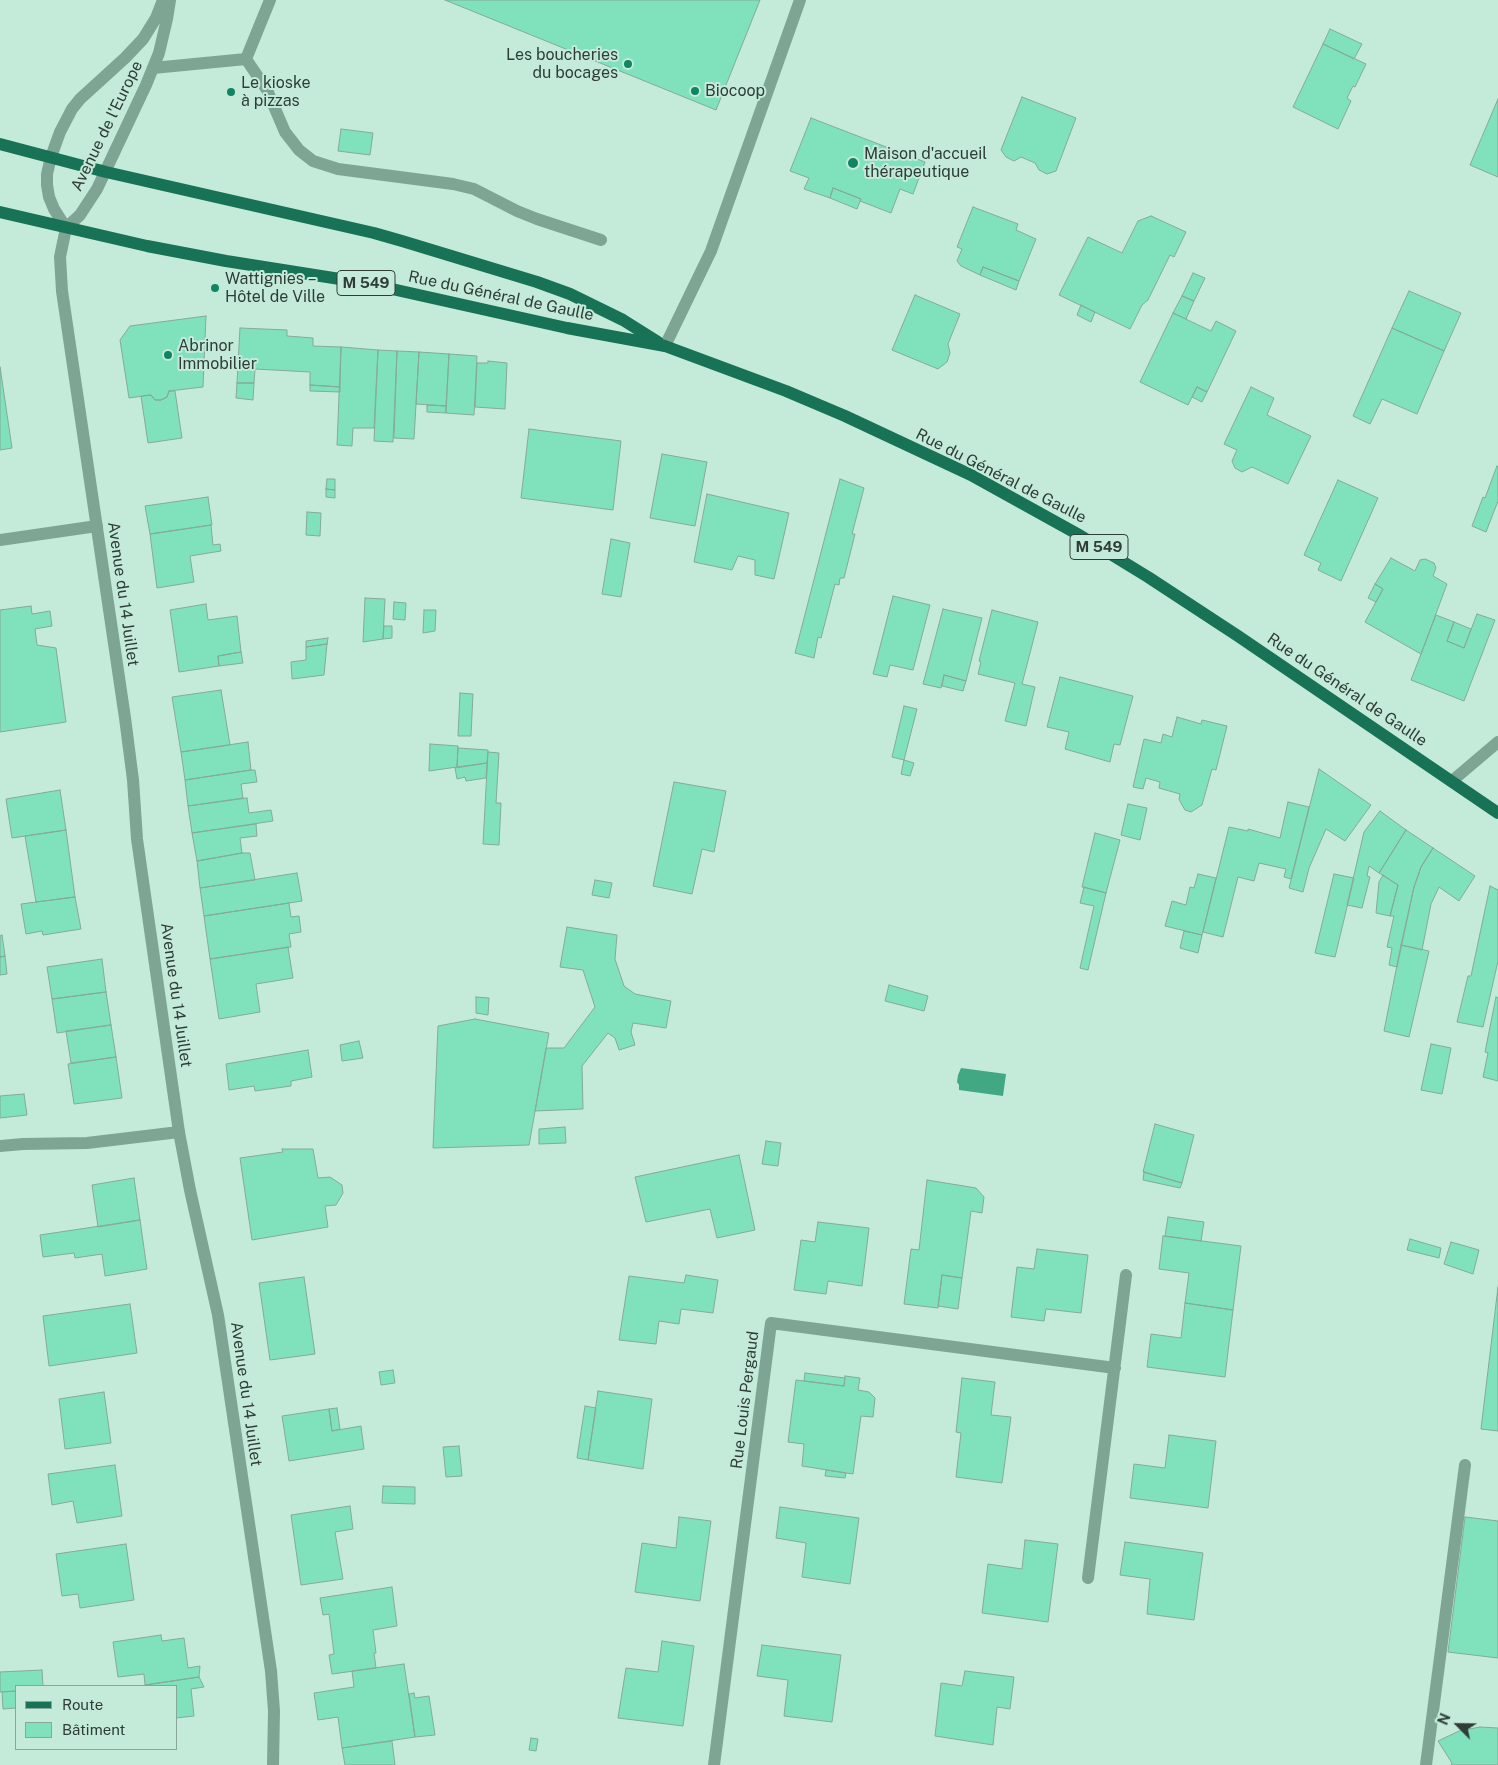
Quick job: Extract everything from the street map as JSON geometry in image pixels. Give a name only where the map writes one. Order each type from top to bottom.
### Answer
[{"type":"main road","name":"M 549","points":[[0,144],[106,172]]},
{"type":"main road","name":"Rue du Général de Gaulle","points":[[106,172],[374,233],[538,282],[596,306],[665,346]]},
{"type":"main road","name":"M 549","points":[[0,212],[66,228]]},
{"type":"main road","name":"Rue du Général de Gaulle","points":[[66,228],[226,261],[398,289],[568,328],[665,346],[770,385],[845,416],[971,475],[1124,561],[1498,813]]},
{"type":"street","name":"Avenue de l'Europe","points":[[163,0],[150,28],[136,47],[80,99],[72,109],[60,132],[47,174],[49,197],[58,217],[66,228],[88,204],[106,172],[153,68],[163,38],[170,0]]},
{"type":"street","points":[[246,59],[270,0]]},
{"type":"street","points":[[665,346],[711,251],[800,0]]},
{"type":"street","points":[[153,68],[246,59]]},
{"type":"street","points":[[246,59],[267,90],[285,132],[299,150],[313,160],[338,169],[453,184],[474,189],[516,211],[601,240]]},
{"type":"street","name":"Avenue du 14 Juillet","points":[[66,228],[60,257],[62,291],[126,726],[133,780],[137,839],[179,1132],[218,1315],[270,1671],[274,1711],[273,1765]]},
{"type":"street","points":[[0,540],[97,526]]},
{"type":"street","points":[[1452,781],[1498,742]]},
{"type":"street","points":[[0,1146],[87,1143],[179,1132]]},
{"type":"street","points":[[1088,1578],[1126,1275]]},
{"type":"street","name":"Rue Louis Pergaud","points":[[714,1765],[771,1324],[1115,1368]]},
{"type":"street","points":[[1426,1765],[1465,1465]]},
{"type":"shaded area","points":[[961,1068],[1006,1074],[1003,1096],[959,1090],[957,1082]]},
{"type":"building","points":[[445,0],[760,0],[716,110]]},
{"type":"building","points":[[1330,29],[1362,44],[1354,59],[1323,44]]},
{"type":"building","points":[[1323,44],[1366,64],[1355,87],[1353,86],[1347,98],[1351,101],[1338,129],[1293,107]]},
{"type":"building","points":[[1022,97],[1076,118],[1056,171],[1047,174],[1039,170],[1035,163],[1021,157],[1014,161],[1006,157],[1001,150]]},
{"type":"building","points":[[1498,99],[1498,177],[1470,165]]},
{"type":"building","points":[[811,118],[925,162],[913,194],[900,189],[891,213],[833,188],[830,198],[804,189],[809,178],[790,171]]},
{"type":"building","points":[[341,129],[373,133],[370,155],[338,151]]},
{"type":"building","points":[[833,188],[861,199],[857,209],[830,198]]},
{"type":"building","points":[[973,207],[1018,224],[1016,230],[1036,239],[1019,281],[983,267],[980,275],[961,266],[957,261],[962,249],[957,247]]},
{"type":"building","points":[[1151,216],[1186,232],[1174,257],[1170,255],[1148,300],[1142,305],[1130,329],[1059,295],[1088,237],[1122,253],[1138,221]]},
{"type":"building","points":[[983,267],[1019,281],[1016,290],[980,275]]},
{"type":"building","points":[[1193,273],[1205,278],[1194,301],[1182,296]]},
{"type":"building","points":[[1409,291],[1461,313],[1444,351],[1392,328]]},
{"type":"building","points":[[915,295],[960,314],[948,344],[950,353],[947,362],[938,369],[892,350]]},
{"type":"building","points":[[1182,296],[1194,301],[1186,319],[1173,313]]},
{"type":"building","points":[[1081,305],[1095,312],[1091,322],[1077,315]]},
{"type":"building","points":[[1173,313],[1211,331],[1216,321],[1236,331],[1207,392],[1197,387],[1188,405],[1140,382]]},
{"type":"building","points":[[206,316],[203,387],[169,391],[167,397],[161,400],[155,400],[151,395],[129,398],[120,340],[130,326]]},
{"type":"building","points":[[240,328],[287,330],[287,336],[313,338],[313,346],[341,347],[340,387],[310,385],[310,372],[255,369],[254,383],[237,383]]},
{"type":"building","points":[[1392,328],[1444,351],[1417,414],[1382,399],[1370,424],[1353,416]]},
{"type":"building","points":[[341,347],[378,350],[374,428],[353,428],[352,446],[337,445]]},
{"type":"building","points":[[378,350],[397,351],[393,442],[374,441]]},
{"type":"building","points":[[397,351],[419,352],[414,439],[394,438]]},
{"type":"building","points":[[419,352],[449,354],[446,406],[416,404]]},
{"type":"building","points":[[449,354],[477,356],[474,415],[446,413]]},
{"type":"building","points":[[488,361],[507,363],[505,409],[475,407],[477,363],[488,363]]},
{"type":"building","points":[[0,367],[12,448],[0,450]]},
{"type":"building","points":[[237,383],[254,383],[253,400],[236,398]]},
{"type":"building","points":[[310,385],[340,387],[340,392],[310,391]]},
{"type":"building","points":[[1197,387],[1207,392],[1202,402],[1192,397]]},
{"type":"building","points":[[1251,387],[1274,398],[1267,415],[1311,436],[1288,484],[1252,467],[1242,472],[1235,468],[1232,461],[1237,450],[1224,444]]},
{"type":"building","points":[[169,391],[175,391],[182,438],[148,443],[141,396],[151,395],[155,400],[161,400],[167,397]]},
{"type":"building","points":[[427,405],[446,406],[446,413],[427,412]]},
{"type":"building","points":[[529,429],[621,441],[613,510],[521,498]]},
{"type":"building","points":[[662,454],[707,462],[695,526],[650,518]]},
{"type":"building","points":[[1497,466],[1498,501],[1486,532],[1472,526]]},
{"type":"building","points":[[327,479],[335,479],[335,490],[326,489]]},
{"type":"building","points":[[840,479],[864,488],[852,534],[855,534],[844,578],[840,578],[839,585],[835,584],[821,638],[818,637],[814,658],[795,653]]},
{"type":"building","points":[[1338,480],[1378,498],[1341,581],[1318,570],[1321,563],[1304,555]]},
{"type":"building","points":[[326,489],[335,490],[335,498],[326,497]]},
{"type":"building","points":[[707,494],[789,513],[774,579],[755,575],[755,560],[738,556],[732,570],[694,562]]},
{"type":"building","points":[[208,497],[212,525],[150,534],[145,506]]},
{"type":"building","points":[[307,512],[321,513],[320,536],[306,535]]},
{"type":"building","points":[[211,525],[213,545],[220,544],[221,551],[190,556],[194,582],[157,588],[150,534]]},
{"type":"building","points":[[611,539],[630,543],[621,597],[602,594]]},
{"type":"building","points":[[1391,558],[1415,571],[1420,560],[1425,559],[1434,563],[1436,568],[1433,576],[1447,584],[1421,654],[1365,622],[1383,589],[1375,584]]},
{"type":"building","points":[[1375,584],[1383,589],[1376,602],[1368,598]]},
{"type":"building","points":[[893,596],[930,605],[913,670],[890,665],[887,677],[873,674]]},
{"type":"building","points":[[365,598],[385,599],[383,639],[363,642]]},
{"type":"building","points":[[394,602],[406,603],[405,620],[393,619]]},
{"type":"building","points":[[206,604],[208,620],[237,616],[241,652],[218,656],[219,666],[179,672],[170,610]]},
{"type":"building","points":[[31,606],[32,614],[50,611],[52,626],[35,629],[37,645],[56,648],[66,722],[0,732],[0,610]]},
{"type":"building","points":[[943,609],[982,618],[966,681],[944,675],[941,688],[923,684]]},
{"type":"building","points":[[424,610],[436,610],[435,631],[423,633]]},
{"type":"building","points":[[992,610],[1038,622],[1022,684],[1035,687],[1026,726],[1005,721],[1015,683],[978,674],[981,662],[979,661]]},
{"type":"building","points":[[1477,614],[1495,620],[1464,701],[1411,680],[1436,615],[1454,622],[1447,641],[1464,648]]},
{"type":"building","points":[[1454,622],[1471,629],[1464,648],[1447,641]]},
{"type":"building","points":[[384,626],[392,626],[392,638],[383,639]]},
{"type":"building","points":[[328,638],[327,644],[306,647],[306,641]]},
{"type":"building","points":[[327,644],[324,675],[292,679],[291,662],[306,660],[306,647]]},
{"type":"building","points":[[241,652],[243,663],[219,666],[218,656]]},
{"type":"building","points":[[944,675],[966,681],[963,691],[942,686]]},
{"type":"building","points":[[1060,677],[1133,696],[1120,745],[1114,744],[1110,762],[1065,749],[1069,732],[1047,727]]},
{"type":"building","points":[[221,690],[230,745],[181,752],[172,697]]},
{"type":"building","points":[[460,693],[473,694],[471,736],[458,736]]},
{"type":"building","points":[[904,706],[917,709],[904,760],[892,757]]},
{"type":"building","points":[[1177,717],[1201,724],[1202,720],[1227,726],[1216,770],[1212,769],[1202,805],[1191,812],[1185,810],[1179,799],[1180,794],[1159,788],[1160,782],[1146,778],[1143,789],[1133,787],[1144,739],[1161,743],[1163,734],[1172,737]]},
{"type":"building","points":[[248,742],[251,770],[185,780],[181,752]]},
{"type":"building","points":[[430,744],[458,746],[457,767],[429,771]]},
{"type":"building","points":[[458,748],[488,750],[487,763],[457,767]]},
{"type":"building","points":[[488,752],[499,753],[496,803],[501,803],[499,845],[483,844]]},
{"type":"building","points":[[904,760],[914,763],[910,776],[901,774]]},
{"type":"building","points":[[487,763],[486,778],[466,781],[465,777],[457,779],[455,768]]},
{"type":"building","points":[[1319,769],[1371,805],[1345,841],[1326,829],[1309,868],[1303,892],[1289,888]]},
{"type":"building","points":[[255,770],[257,782],[241,784],[243,798],[188,806],[185,780]]},
{"type":"building","points":[[674,782],[726,791],[714,852],[702,849],[692,894],[653,886]]},
{"type":"building","points":[[60,790],[66,830],[12,838],[6,799]]},
{"type":"building","points":[[247,798],[249,813],[271,810],[273,821],[192,833],[188,806]]},
{"type":"building","points":[[1288,802],[1309,807],[1291,879],[1284,877],[1286,869],[1259,863],[1254,881],[1238,877],[1223,937],[1203,932],[1229,827],[1248,831],[1248,829],[1280,838]]},
{"type":"building","points":[[1128,804],[1147,808],[1140,840],[1121,835]]},
{"type":"building","points":[[1380,811],[1406,830],[1379,873],[1369,866],[1367,876],[1370,877],[1362,908],[1347,905],[1364,832]]},
{"type":"building","points":[[256,824],[257,836],[240,838],[242,853],[197,861],[192,833]]},
{"type":"building","points":[[66,830],[75,897],[36,902],[25,836]]},
{"type":"building","points":[[1406,830],[1433,848],[1421,867],[1414,887],[1397,967],[1389,965],[1392,948],[1387,947],[1394,916],[1390,916],[1398,885],[1379,873]]},
{"type":"building","points":[[1095,833],[1120,840],[1106,893],[1082,887]]},
{"type":"building","points":[[1433,848],[1475,876],[1459,901],[1439,887],[1431,904],[1422,950],[1401,945],[1414,887],[1421,867]]},
{"type":"building","points":[[250,853],[255,880],[200,888],[197,861]]},
{"type":"building","points":[[297,873],[302,901],[204,916],[200,888]]},
{"type":"building","points":[[1198,874],[1216,878],[1202,935],[1165,926],[1172,901],[1186,905],[1190,887],[1194,888]]},
{"type":"building","points":[[1334,874],[1354,878],[1335,957],[1315,953]]},
{"type":"building","points":[[1383,875],[1398,885],[1390,916],[1376,913],[1379,882]]},
{"type":"building","points":[[595,880],[612,883],[609,898],[592,895]]},
{"type":"building","points":[[1490,886],[1498,890],[1498,961],[1483,1027],[1457,1022],[1468,976],[1471,976]]},
{"type":"building","points":[[1084,887],[1106,893],[1088,970],[1080,968],[1094,906],[1080,903]]},
{"type":"building","points":[[75,897],[81,929],[43,935],[42,931],[26,934],[21,904]]},
{"type":"building","points":[[289,903],[291,917],[299,916],[301,932],[289,934],[291,947],[210,959],[204,916]]},
{"type":"building","points":[[567,927],[617,935],[615,959],[624,986],[635,994],[671,1001],[666,1028],[633,1023],[631,1032],[635,1045],[619,1050],[615,1038],[608,1033],[582,1066],[583,1109],[535,1111],[546,1048],[564,1048],[595,1007],[583,970],[560,967]]},
{"type":"building","points":[[1184,931],[1202,935],[1198,953],[1180,948]]},
{"type":"building","points":[[2,935],[5,956],[0,957],[0,936]]},
{"type":"building","points":[[1401,945],[1429,951],[1409,1037],[1384,1031]]},
{"type":"building","points":[[288,947],[293,978],[256,984],[260,1012],[219,1019],[210,959]]},
{"type":"building","points":[[5,956],[7,974],[0,975],[0,957]]},
{"type":"building","points":[[102,959],[106,992],[52,999],[47,967]]},
{"type":"building","points":[[889,985],[928,996],[924,1011],[885,1001]]},
{"type":"building","points":[[106,992],[111,1025],[57,1033],[52,999]]},
{"type":"building","points":[[476,997],[489,998],[488,1015],[476,1013]]},
{"type":"building","points":[[1496,997],[1498,998],[1498,1081],[1483,1077],[1488,1053],[1485,1052]]},
{"type":"building","points":[[475,1019],[549,1033],[529,1145],[433,1148],[438,1026]]},
{"type":"building","points":[[111,1025],[116,1057],[71,1063],[66,1031]]},
{"type":"building","points":[[359,1041],[363,1058],[342,1061],[340,1045]]},
{"type":"building","points":[[1431,1044],[1451,1048],[1442,1094],[1421,1090]]},
{"type":"building","points":[[308,1050],[312,1077],[291,1081],[291,1086],[255,1091],[254,1086],[229,1090],[226,1064]]},
{"type":"building","points":[[116,1057],[122,1098],[74,1104],[68,1064]]},
{"type":"building","points":[[24,1094],[27,1115],[0,1118],[0,1096]]},
{"type":"building","points":[[1155,1124],[1194,1135],[1182,1183],[1143,1172]]},
{"type":"building","points":[[565,1127],[566,1143],[539,1144],[539,1129]]},
{"type":"building","points":[[766,1141],[781,1143],[778,1166],[762,1164]]},
{"type":"building","points":[[282,1149],[313,1149],[318,1178],[330,1177],[342,1185],[343,1193],[336,1205],[325,1206],[328,1227],[252,1240],[240,1158],[283,1152]]},
{"type":"building","points":[[739,1155],[755,1230],[717,1238],[710,1209],[646,1222],[635,1177]]},
{"type":"building","points":[[1144,1172],[1182,1183],[1180,1188],[1143,1180]]},
{"type":"building","points":[[134,1178],[140,1220],[98,1227],[92,1185]]},
{"type":"building","points":[[927,1180],[976,1188],[984,1197],[982,1213],[971,1211],[962,1278],[942,1275],[938,1308],[904,1304],[911,1249],[919,1250]]},
{"type":"building","points":[[1168,1217],[1204,1222],[1201,1241],[1165,1236]]},
{"type":"building","points":[[140,1220],[147,1269],[105,1276],[102,1254],[75,1258],[74,1253],[43,1257],[40,1235]]},
{"type":"building","points":[[818,1222],[869,1228],[862,1286],[828,1281],[826,1294],[794,1290],[801,1240],[815,1242]]},
{"type":"building","points":[[1163,1236],[1241,1246],[1233,1310],[1185,1303],[1189,1273],[1159,1269]]},
{"type":"building","points":[[1410,1239],[1441,1248],[1439,1258],[1407,1250]]},
{"type":"building","points":[[1451,1242],[1479,1250],[1473,1274],[1444,1264]]},
{"type":"building","points":[[1037,1249],[1088,1255],[1081,1313],[1046,1309],[1044,1321],[1011,1317],[1017,1267],[1034,1269]]},
{"type":"building","points":[[686,1275],[718,1280],[713,1313],[681,1309],[679,1324],[659,1321],[656,1344],[619,1340],[629,1276],[684,1283]]},
{"type":"building","points":[[942,1275],[962,1278],[958,1309],[938,1306]]},
{"type":"building","points":[[304,1277],[315,1354],[270,1360],[259,1283]]},
{"type":"building","points":[[1498,1287],[1498,1431],[1481,1429]]},
{"type":"building","points":[[1185,1303],[1233,1310],[1225,1377],[1147,1367],[1151,1334],[1181,1338]]},
{"type":"building","points":[[130,1304],[137,1353],[49,1366],[43,1316]]},
{"type":"building","points":[[393,1370],[395,1383],[381,1385],[379,1372]]},
{"type":"building","points":[[805,1373],[845,1378],[844,1386],[804,1381]]},
{"type":"building","points":[[845,1376],[860,1378],[858,1390],[869,1392],[875,1398],[873,1417],[861,1416],[853,1474],[802,1466],[804,1444],[788,1442],[796,1380],[844,1386]]},
{"type":"building","points":[[962,1378],[995,1382],[991,1415],[1011,1417],[1002,1483],[956,1477],[961,1433],[956,1432]]},
{"type":"building","points":[[598,1391],[652,1399],[643,1469],[588,1460]]},
{"type":"building","points":[[104,1392],[111,1443],[65,1449],[59,1399]]},
{"type":"building","points":[[585,1406],[596,1408],[588,1460],[577,1458]]},
{"type":"building","points":[[337,1408],[340,1429],[332,1431],[329,1409]]},
{"type":"building","points":[[329,1409],[332,1431],[361,1426],[364,1449],[289,1461],[282,1416]]},
{"type":"building","points":[[1169,1435],[1216,1441],[1208,1508],[1130,1498],[1134,1464],[1165,1468]]},
{"type":"building","points":[[459,1446],[462,1476],[446,1477],[443,1447]]},
{"type":"building","points":[[115,1465],[122,1516],[77,1523],[73,1501],[52,1505],[48,1474]]},
{"type":"building","points":[[826,1470],[846,1473],[845,1478],[825,1476]]},
{"type":"building","points":[[383,1486],[415,1487],[415,1504],[382,1503]]},
{"type":"building","points":[[350,1506],[353,1529],[335,1532],[343,1579],[301,1585],[291,1515]]},
{"type":"building","points":[[780,1507],[859,1518],[850,1584],[802,1577],[806,1543],[776,1538]]},
{"type":"building","points":[[679,1517],[711,1521],[700,1601],[635,1592],[642,1543],[676,1548]]},
{"type":"building","points":[[1465,1517],[1498,1521],[1498,1658],[1448,1652]]},
{"type":"building","points":[[1025,1540],[1058,1544],[1048,1622],[982,1613],[988,1564],[1022,1569]]},
{"type":"building","points":[[1125,1542],[1203,1553],[1194,1620],[1147,1614],[1150,1579],[1120,1575]]},
{"type":"building","points":[[126,1544],[134,1600],[80,1608],[78,1594],[62,1596],[56,1554]]},
{"type":"building","points":[[392,1587],[397,1626],[373,1630],[376,1668],[332,1674],[329,1655],[334,1654],[329,1614],[323,1615],[320,1598]]},
{"type":"building","points":[[161,1635],[162,1641],[184,1638],[188,1668],[200,1666],[199,1677],[145,1685],[144,1674],[118,1677],[113,1642]]},
{"type":"building","points":[[662,1641],[694,1646],[683,1726],[618,1718],[626,1668],[658,1672]]},
{"type":"building","points":[[762,1645],[841,1655],[832,1722],[784,1716],[788,1680],[757,1676]]},
{"type":"building","points":[[404,1664],[415,1737],[342,1748],[338,1717],[318,1720],[314,1693],[354,1687],[352,1671]]},
{"type":"building","points":[[42,1670],[43,1685],[15,1685],[15,1691],[0,1692],[0,1672]]},
{"type":"building","points":[[965,1671],[1014,1677],[1010,1709],[997,1707],[993,1745],[935,1736],[941,1683],[962,1686]]},
{"type":"building","points":[[199,1677],[204,1687],[191,1689],[194,1716],[178,1718],[178,1685],[145,1685]]},
{"type":"building","points":[[15,1691],[15,1708],[3,1709],[2,1692]]},
{"type":"building","points":[[414,1693],[415,1698],[429,1696],[435,1735],[415,1737],[409,1694]]},
{"type":"building","points":[[1480,1727],[1498,1728],[1498,1765],[1451,1765],[1452,1763],[1438,1741],[1459,1731]]},
{"type":"building","points":[[531,1738],[538,1739],[536,1751],[529,1750]]},
{"type":"building","points":[[392,1741],[395,1765],[345,1765],[342,1748]]},
{"type":"place","name":"Les boucheries du bocages","points":[[628,64]]},
{"type":"place","name":"Biocoop","points":[[695,91]]},
{"type":"place","name":"Le kioske à pizzas","points":[[231,92]]},
{"type":"place","name":"Maison d'accueil thérapeutique","points":[[853,163]]},
{"type":"place","name":"Wattignies – Hôtel de Ville","points":[[215,288]]},
{"type":"place","name":"Abrinor Immobilier","points":[[168,355]]}]
